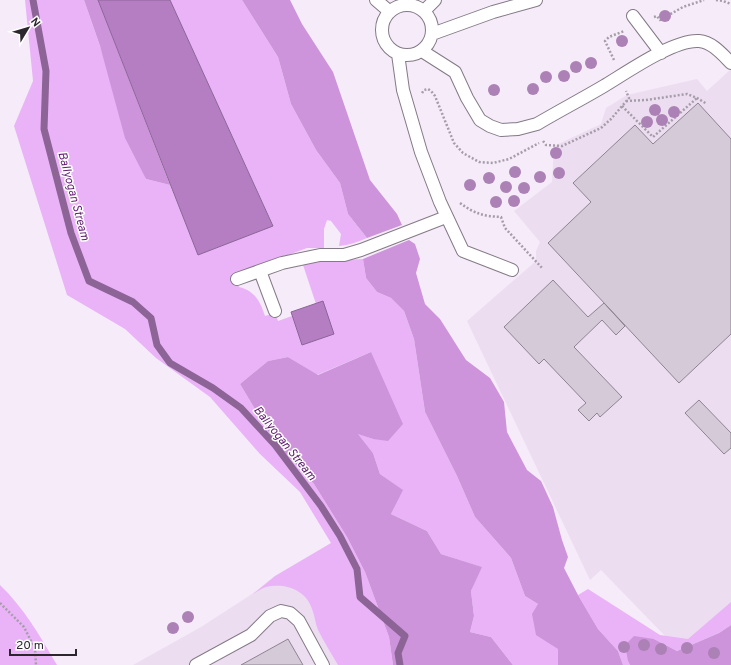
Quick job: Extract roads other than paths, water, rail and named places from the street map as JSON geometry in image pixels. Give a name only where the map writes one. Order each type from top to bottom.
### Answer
[{"type":"lane","points":[[376,0],[390,12]]},
{"type":"lane","points":[[424,11],[435,0]]},
{"type":"lane","points":[[432,34],[493,12],[536,0]]},
{"type":"lane","points":[[403,5],[418,7],[424,11],[432,26],[432,34],[427,46],[422,51],[414,55],[406,56],[398,54],[390,49],[382,34],[382,26],[385,18],[390,12],[396,7],[403,5]]},
{"type":"lane","points":[[633,16],[661,53]]},
{"type":"lane","points":[[422,51],[455,72],[467,98],[480,120],[501,130],[518,129],[537,124],[661,53],[674,46],[689,41],[700,41],[714,46],[731,63]]},
{"type":"lane","points":[[398,54],[404,90],[421,152],[446,217],[463,251],[512,270]]},
{"type":"lane","points":[[237,279],[290,261],[320,255],[344,255],[361,250],[446,217]]},
{"type":"lane","points":[[260,271],[275,311]]},
{"type":"lane","points":[[196,665],[251,635],[270,616],[280,611],[290,613],[299,621],[323,665]]},
{"type":"waterway","name":"Ballyogan Stream","points":[[33,0],[46,71],[44,129],[71,233],[89,281],[133,302],[151,318],[157,345],[170,363],[213,388],[241,408],[275,445],[321,506],[340,536],[357,569],[360,597],[405,636],[398,653],[400,665]]}]
